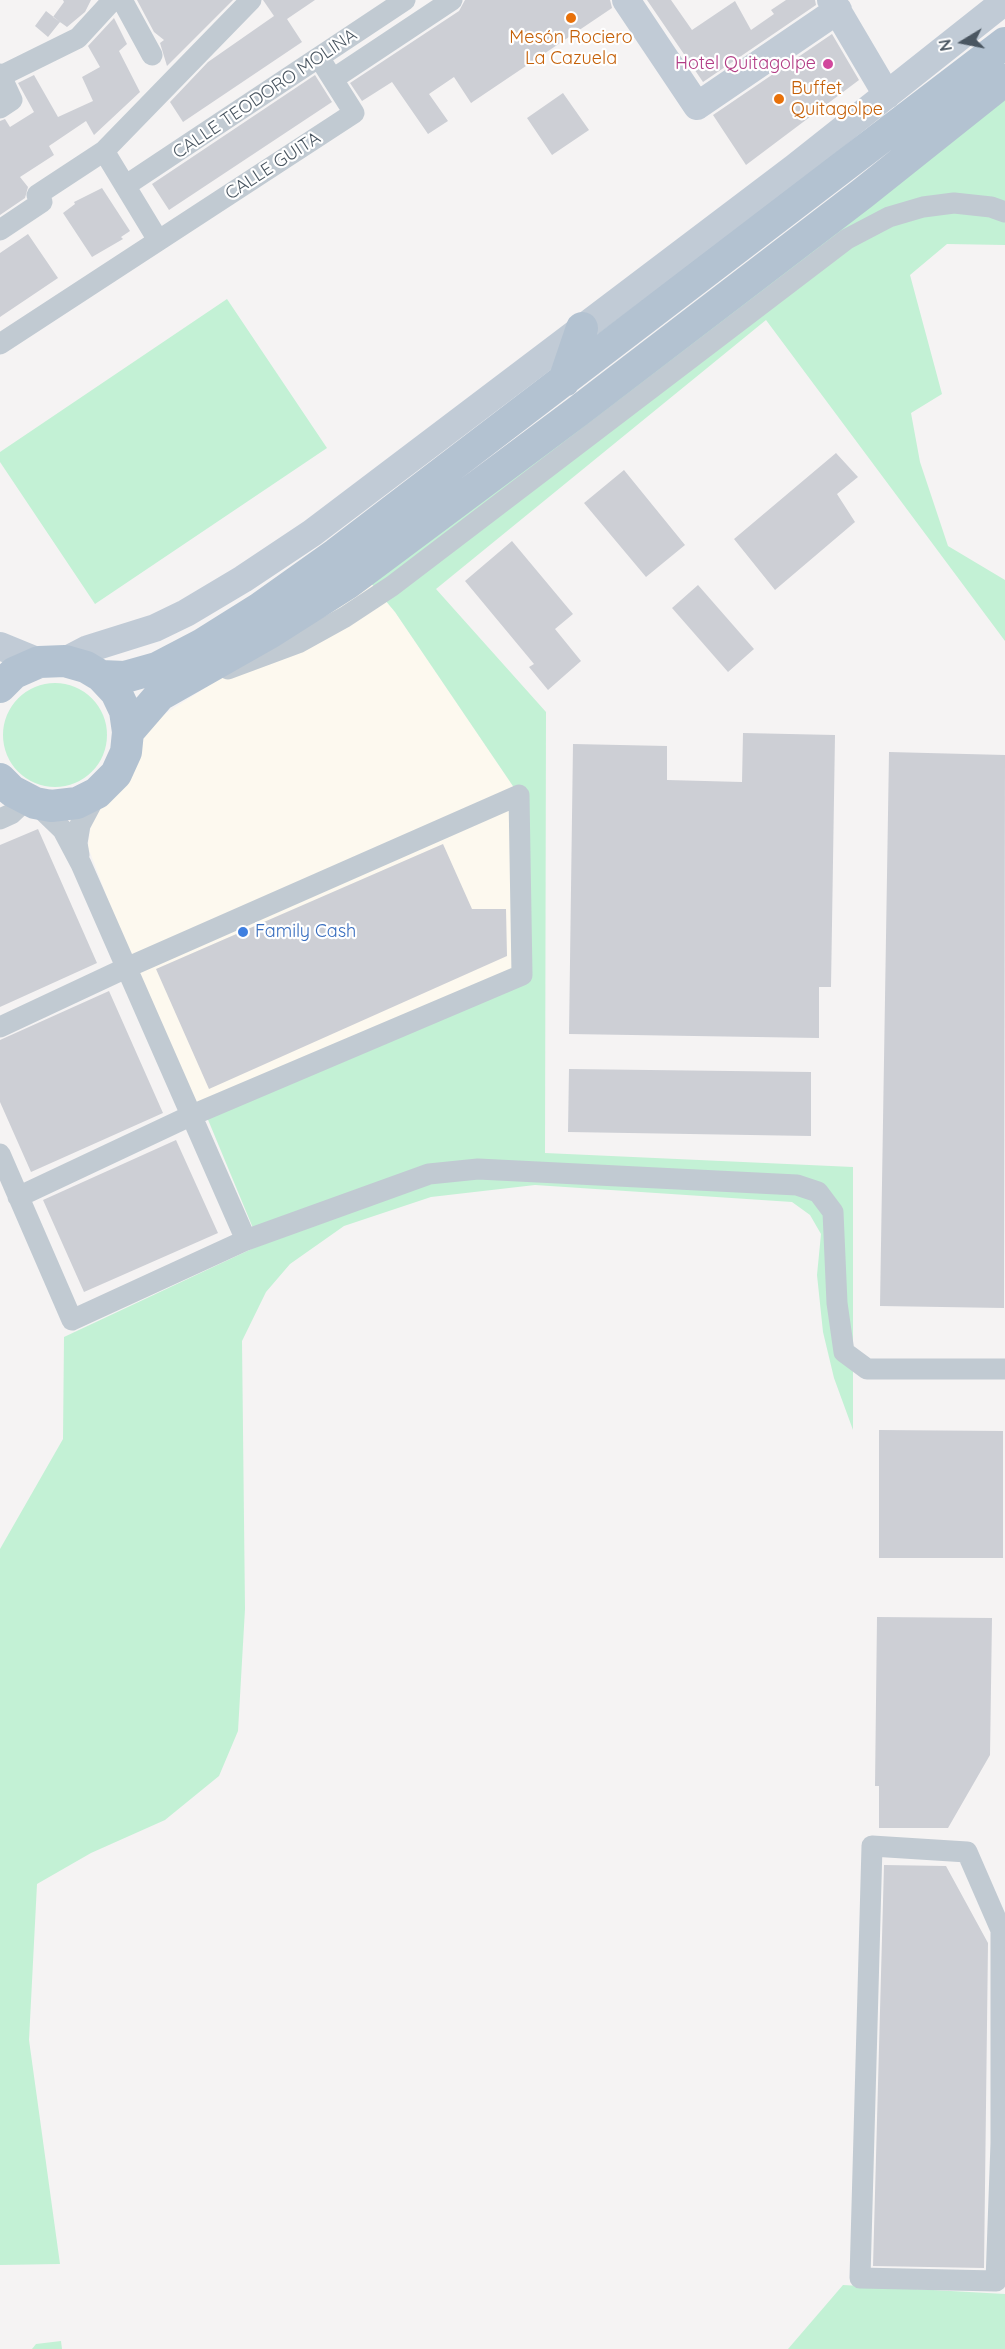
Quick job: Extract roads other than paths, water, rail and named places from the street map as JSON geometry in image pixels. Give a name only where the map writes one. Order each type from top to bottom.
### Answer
[{"type":"main road","points":[[101,676],[125,677],[157,668],[201,645],[260,608],[336,554],[1005,44]]},
{"type":"main road","points":[[128,732],[160,695],[182,685],[348,583],[853,201],[1005,80]]},
{"type":"main road","points":[[564,381],[582,328]]},
{"type":"main road","points":[[0,687],[14,674],[52,662],[86,667],[101,676],[116,692],[125,711],[128,732],[126,752],[116,774],[97,794],[65,805],[31,801],[0,780]]},
{"type":"street","points":[[0,108],[12,100],[1,75],[78,38],[113,0]]},
{"type":"street","points":[[122,0],[152,55]]},
{"type":"street","points":[[0,230],[42,202],[37,195],[104,151],[251,0]]},
{"type":"street","name":"CALLE TEODORO MOLINA","points":[[125,186],[320,59],[405,0]]},
{"type":"street","points":[[333,79],[452,0]]},
{"type":"street","points":[[626,0],[697,106],[834,5],[887,95]]},
{"type":"street","points":[[0,646],[52,662],[154,628],[186,613],[243,579],[362,496],[887,95],[1005,1]]},
{"type":"street","name":"CALLE GUITA","points":[[158,240],[354,113],[320,59]]},
{"type":"street","points":[[0,344],[158,240],[104,151]]},
{"type":"street","points":[[182,685],[298,643],[345,617],[392,586],[847,239],[888,217],[923,207],[954,203],[991,207],[1005,212]]},
{"type":"street","points":[[81,864],[77,843],[80,825],[97,794]]},
{"type":"street","points":[[0,1027],[126,968],[519,795],[522,975],[190,1116],[18,1197]]},
{"type":"street","points":[[0,819],[31,801],[63,830],[81,864],[246,1240]]},
{"type":"street","points":[[0,1154],[72,1320],[246,1240],[429,1174],[478,1169],[797,1185],[818,1192],[833,1212],[837,1303],[844,1352],[867,1369],[1005,1369]]},
{"type":"street","points":[[872,1846],[967,1852],[1001,1930],[1001,2143],[996,2281],[860,2278],[872,1846]]},
{"type":"place","name":"Mesón Rociero La Cazuela","points":[[571,18]]},
{"type":"place","name":"Hotel Quitagolpe","points":[[828,64]]},
{"type":"place","name":"Buffet Quitagolpe","points":[[779,99]]},
{"type":"place","name":"Family Cash","points":[[243,932]]}]
